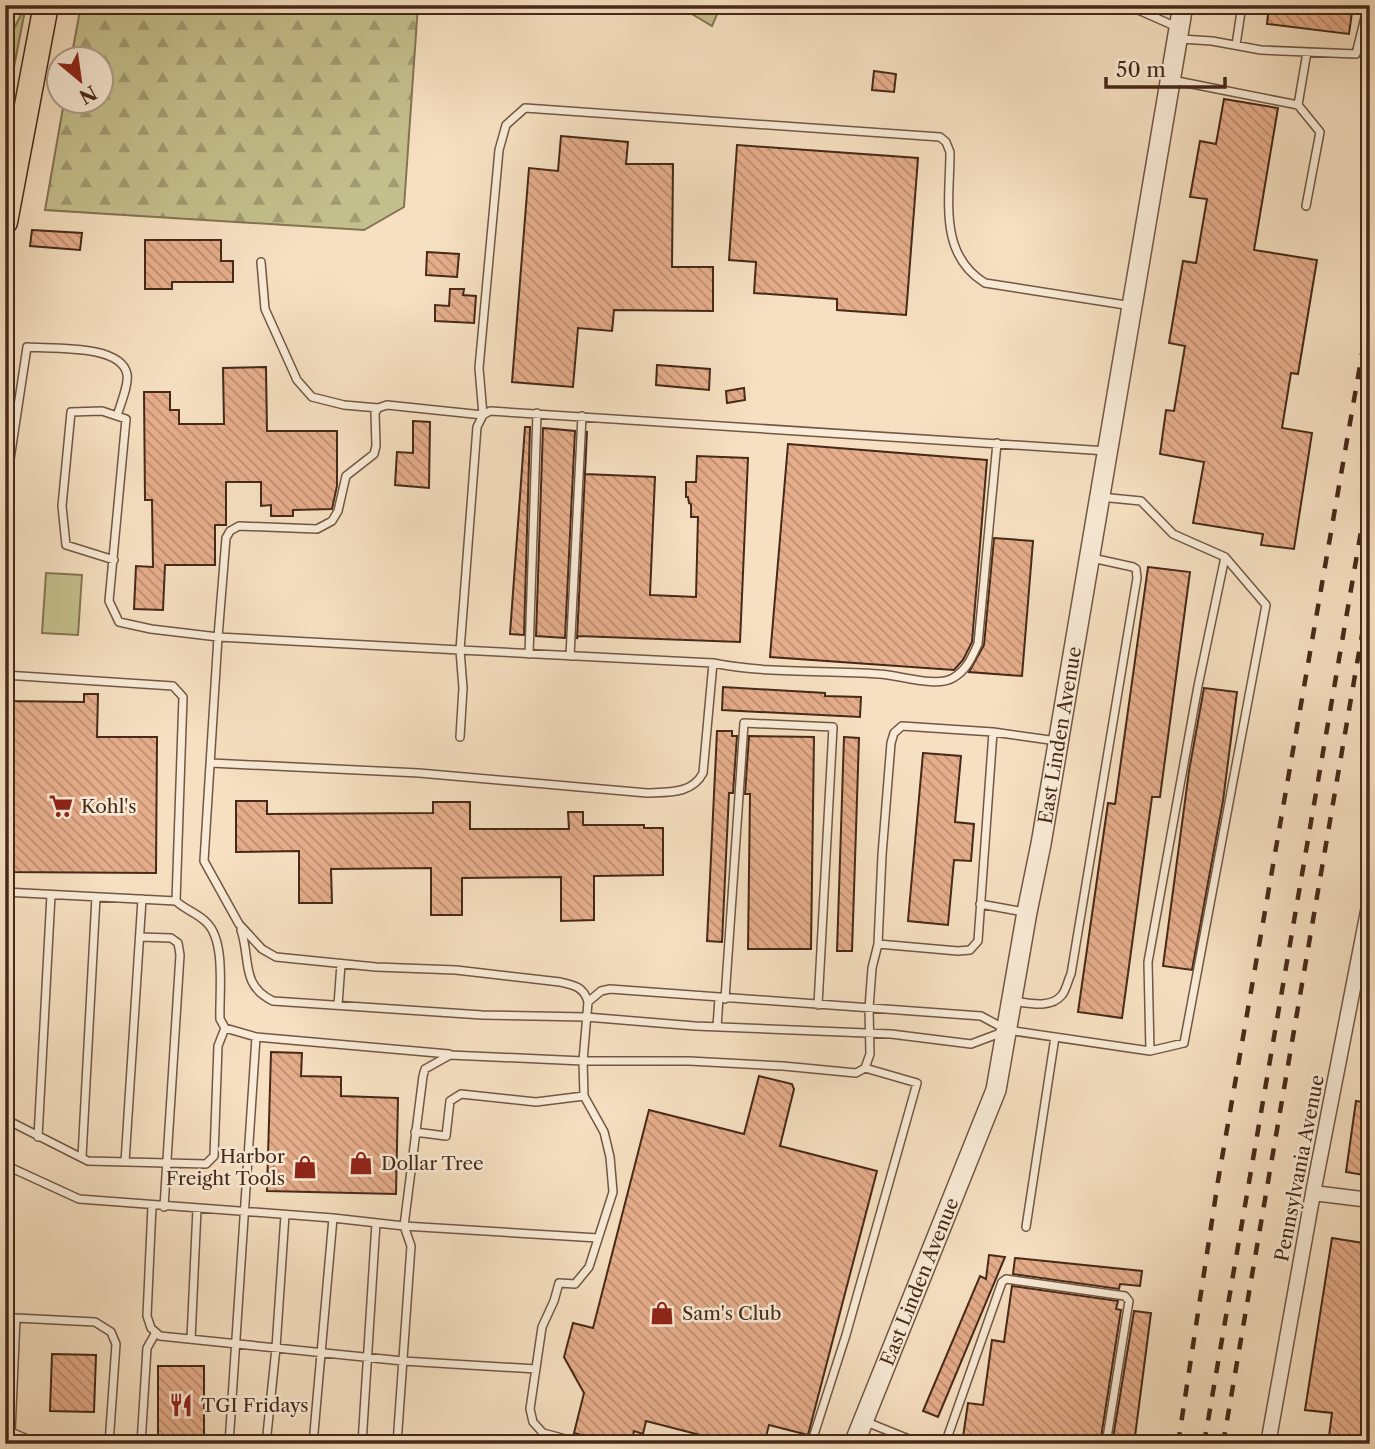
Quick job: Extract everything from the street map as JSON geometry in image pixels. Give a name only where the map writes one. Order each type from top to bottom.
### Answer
[{"type":"highway","points":[[5,222],[46,5]]},
{"type":"street","name":"East Linden Avenue","points":[[854,1444],[996,1090],[1041,844],[1183,5]]},
{"type":"street","name":"Pennsylvania Avenue","points":[[1268,1444],[1313,1193],[1370,901]]},
{"type":"street","points":[[1313,1193],[1370,1200]]},
{"type":"lane","points":[[1127,5],[1179,33],[1261,50],[1356,54],[1368,5]]},
{"type":"lane","points":[[1236,45],[1242,5]]},
{"type":"lane","points":[[1298,105],[1307,52]]},
{"type":"lane","points":[[1171,79],[1298,105],[1320,132],[1306,206]]},
{"type":"lane","points":[[460,737],[463,688],[460,650],[477,427],[484,415],[479,368],[499,150],[506,125],[525,108],[940,137],[946,142],[950,152],[950,235],[959,260],[970,274],[985,283],[1132,306]]},
{"type":"lane","points":[[261,262],[265,309],[297,380],[312,397],[344,405],[378,408],[387,405],[484,415],[499,410],[1108,451]]},
{"type":"lane","points":[[5,492],[27,347],[106,352],[121,360],[127,376],[117,416]]},
{"type":"lane","points":[[378,408],[375,412],[374,454],[346,476],[338,512],[331,521],[317,529],[239,526],[230,531],[226,538],[204,861],[239,924],[247,946],[251,982],[263,996],[273,1001],[482,1015],[586,1017],[717,1027],[869,1034],[971,1044],[1007,1030]]},
{"type":"lane","points":[[114,560],[66,545],[62,506],[71,412],[102,411],[125,419],[114,560],[109,601],[119,622],[151,629],[218,637],[713,663],[745,669],[880,674],[934,681],[952,679],[967,667],[978,644],[997,443]]},
{"type":"lane","points":[[528,654],[537,413]]},
{"type":"lane","points":[[570,656],[582,416]]},
{"type":"lane","points":[[588,1002],[601,991],[610,989],[981,1016],[1007,1030],[1150,1051],[1184,1043],[1266,605],[1225,557],[1173,534],[1141,501],[1100,497]]},
{"type":"lane","points":[[1012,1001],[1040,1004],[1052,1002],[1062,995],[1071,974],[1137,578],[1136,569],[1133,567],[1090,557]]},
{"type":"lane","points":[[1150,1051],[1148,962],[1198,686],[1225,557]]},
{"type":"lane","points":[[211,763],[419,774],[647,793],[680,791],[698,783],[703,773],[713,663]]},
{"type":"lane","points":[[5,675],[173,686],[183,697],[176,901]]},
{"type":"lane","points":[[717,1027],[722,999],[744,723],[833,727],[818,1005]]},
{"type":"lane","points":[[5,929],[6,892],[176,901],[185,910],[208,923],[219,947],[220,1019],[225,1028],[257,1037],[450,1055],[583,1061],[689,1061],[856,1073],[864,1068],[870,1054],[869,1008],[872,968],[878,944],[881,855],[894,733],[902,726],[993,732],[1057,741]]},
{"type":"lane","points":[[878,944],[958,951],[970,950],[978,941],[993,732]]},
{"type":"lane","points":[[38,1137],[51,895]]},
{"type":"lane","points":[[82,1157],[96,897]]},
{"type":"lane","points":[[125,1162],[142,899]]},
{"type":"lane","points":[[980,904],[1027,912]]},
{"type":"lane","points":[[239,924],[262,949],[276,957],[341,964],[456,970],[560,982],[583,990],[588,1002],[583,1061],[584,1096],[604,1132],[610,1157],[612,1192],[589,1267],[575,1284],[559,1283],[542,1327],[530,1409],[533,1422],[543,1433],[584,1444]]},
{"type":"lane","points":[[140,937],[171,938],[178,943],[180,955],[164,1207]]},
{"type":"lane","points":[[338,1005],[341,964]]},
{"type":"lane","points":[[5,1119],[88,1161],[206,1164],[214,1156],[218,1046],[225,1028]]},
{"type":"lane","points":[[229,1444],[257,1037]]},
{"type":"lane","points":[[1026,1227],[1055,1037]]},
{"type":"lane","points":[[397,1444],[411,1246],[404,1226],[419,1096],[425,1069],[450,1055]]},
{"type":"lane","points":[[811,1444],[846,1335],[917,1083],[864,1068]]},
{"type":"lane","points":[[415,1132],[446,1136],[450,1101],[461,1094],[536,1101],[584,1096]]},
{"type":"lane","points":[[5,1165],[79,1199],[404,1226],[598,1238]]},
{"type":"lane","points":[[152,1206],[147,1316],[150,1328],[155,1334],[367,1358],[536,1368]]},
{"type":"lane","points":[[191,1339],[197,1209]]},
{"type":"lane","points":[[266,1444],[285,1215]]},
{"type":"lane","points":[[313,1444],[333,1218]]},
{"type":"lane","points":[[362,1444],[376,1223]]},
{"type":"lane","points":[[945,1444],[1002,1282],[1006,1279],[1125,1296],[1129,1301],[1106,1444]]},
{"type":"lane","points":[[5,1317],[95,1322],[111,1332],[116,1344],[109,1444]]},
{"type":"lane","points":[[16,1318],[8,1432],[32,1441],[65,1444]]},
{"type":"lane","points":[[141,1444],[147,1348],[155,1334]]},
{"type":"lane","points":[[863,1420],[921,1444]]},
{"type":"lane","points":[[537,1444],[543,1433]]},
{"type":"green space","points":[[26,5],[5,113],[5,46]]},
{"type":"green space","points":[[81,5],[418,5],[404,207],[364,230],[45,210],[62,116],[116,116],[116,46],[73,46]]},
{"type":"green space","points":[[677,5],[721,5],[712,26]]},
{"type":"green space","points":[[46,573],[82,575],[78,635],[42,633]]},
{"type":"building","points":[[1269,5],[1353,5],[1349,34],[1267,24]]},
{"type":"building","points":[[874,71],[896,74],[894,92],[872,90]]},
{"type":"building","points":[[1224,99],[1278,108],[1254,250],[1317,260],[1298,374],[1291,373],[1282,428],[1312,433],[1294,549],[1261,545],[1263,534],[1193,523],[1204,462],[1160,454],[1166,410],[1174,411],[1185,346],[1169,343],[1183,261],[1196,263],[1207,199],[1190,197],[1200,141],[1216,144]]},
{"type":"building","points":[[561,136],[628,142],[626,164],[673,164],[672,267],[713,267],[713,311],[614,310],[612,331],[578,328],[573,387],[512,382],[529,168],[558,171]]},
{"type":"building","points":[[737,145],[918,158],[906,315],[837,310],[837,299],[754,293],[756,262],[729,260]]},
{"type":"building","points":[[32,230],[82,233],[80,250],[30,246]]},
{"type":"building","points":[[145,240],[221,240],[221,261],[233,261],[233,282],[172,282],[172,289],[145,289]]},
{"type":"building","points":[[427,252],[459,254],[457,277],[426,275]]},
{"type":"building","points":[[450,289],[464,289],[463,295],[476,296],[474,323],[435,321],[435,305],[449,306]]},
{"type":"building","points":[[657,365],[710,369],[709,390],[656,385]]},
{"type":"building","points":[[266,367],[267,431],[337,431],[337,486],[332,509],[293,510],[293,516],[271,516],[271,505],[261,506],[261,482],[226,482],[226,525],[215,525],[215,565],[165,565],[163,610],[134,609],[136,566],[153,567],[152,500],[145,500],[144,392],[170,392],[170,410],[179,410],[179,424],[224,424],[223,368]]},
{"type":"building","points":[[744,388],[745,400],[727,403],[726,391]]},
{"type":"building","points":[[413,421],[430,422],[429,488],[395,485],[397,452],[413,453]]},
{"type":"building","points":[[525,427],[530,427],[524,635],[510,634]]},
{"type":"building","points":[[543,428],[575,431],[565,638],[536,636]]},
{"type":"building","points":[[587,431],[585,474],[655,477],[650,595],[696,597],[698,517],[691,517],[691,504],[686,497],[686,482],[696,482],[697,456],[748,458],[740,642],[578,636],[577,639]]},
{"type":"building","points":[[788,444],[987,460],[972,642],[963,660],[954,670],[770,657]]},
{"type":"building","points":[[994,538],[1033,541],[1022,676],[969,672],[984,645]]},
{"type":"building","points":[[1148,567],[1190,572],[1160,797],[1152,797],[1122,1018],[1078,1012],[1108,803],[1115,804]]},
{"type":"building","points":[[723,687],[861,697],[860,717],[722,710]]},
{"type":"building","points":[[1204,688],[1237,692],[1223,801],[1192,970],[1163,966],[1189,771]]},
{"type":"building","points":[[84,694],[98,694],[97,737],[157,737],[156,873],[5,872],[5,701],[84,702]]},
{"type":"building","points":[[717,731],[732,731],[732,736],[737,736],[733,793],[729,793],[722,942],[707,941]]},
{"type":"building","points":[[749,736],[814,737],[811,949],[748,949],[750,794],[745,794]]},
{"type":"building","points":[[844,737],[859,738],[852,951],[837,951]]},
{"type":"building","points":[[923,753],[961,756],[955,822],[974,824],[971,861],[954,860],[948,925],[908,921]]},
{"type":"building","points":[[236,801],[267,801],[267,814],[433,813],[433,802],[470,802],[470,829],[569,829],[568,812],[583,812],[583,825],[644,825],[644,828],[663,828],[663,875],[594,876],[594,920],[561,921],[561,877],[462,878],[462,915],[431,915],[431,868],[331,869],[332,903],[299,903],[299,851],[236,852]]},
{"type":"building","points":[[271,1052],[302,1053],[301,1076],[341,1077],[341,1096],[398,1098],[396,1194],[267,1191]]},
{"type":"building","points":[[759,1076],[792,1084],[794,1089],[780,1146],[877,1171],[808,1435],[769,1425],[764,1444],[735,1444],[646,1421],[643,1434],[634,1431],[631,1444],[616,1444],[574,1433],[584,1393],[564,1357],[573,1323],[593,1328],[649,1110],[744,1134]]},
{"type":"building","points":[[1356,1101],[1370,1103],[1370,1176],[1346,1172]]},
{"type":"building","points":[[1332,1238],[1370,1244],[1370,1444],[1328,1444],[1332,1413],[1305,1410]]},
{"type":"building","points":[[989,1255],[1005,1257],[938,1417],[923,1411],[980,1276],[986,1279]]},
{"type":"building","points":[[1015,1258],[1142,1271],[1140,1286],[1120,1284],[1119,1289],[1013,1274]]},
{"type":"building","points":[[1012,1286],[1118,1301],[1116,1309],[1121,1310],[1100,1444],[962,1444],[968,1403],[983,1405],[992,1340],[1004,1342]]},
{"type":"building","points":[[1134,1311],[1151,1313],[1134,1444],[1112,1444]]},
{"type":"building","points":[[52,1354],[96,1355],[94,1412],[50,1411]]},
{"type":"building","name":"TGI Fridays","points":[[158,1366],[204,1366],[204,1444],[158,1444]]},
{"type":"railway","points":[[1178,1444],[1218,1181],[1370,308]]},
{"type":"railway","points":[[1204,1444],[1370,479]]},
{"type":"railway","points":[[1223,1444],[1370,588]]},
{"type":"place","name":"Kohl's","points":[[61,806]]},
{"type":"place","name":"Dollar Tree","points":[[361,1163]]},
{"type":"place","name":"Harbor Freight Tools","points":[[305,1167]]},
{"type":"place","name":"Sam's Club","points":[[662,1313]]},
{"type":"place","name":"TGI Fridays","points":[[181,1405]]}]
